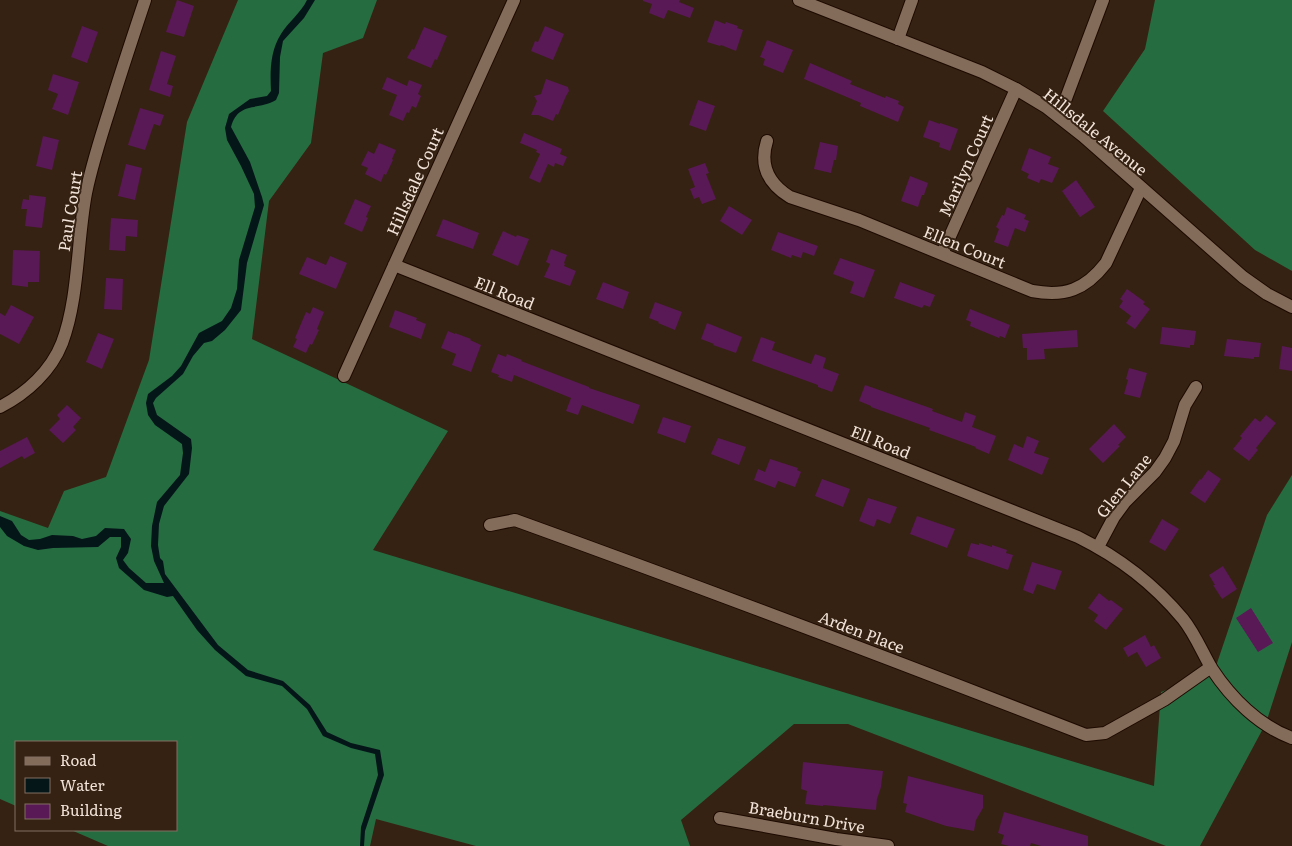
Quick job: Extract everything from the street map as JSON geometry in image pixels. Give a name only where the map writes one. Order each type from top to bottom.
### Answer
[{"type":"street","name":"Paul Court","points":[[0,406],[18,397],[33,385],[52,362],[62,343],[72,302],[86,192],[145,0]]},
{"type":"street","name":"Hillsdale Court","points":[[344,376],[514,0]]},
{"type":"street","name":"Hillsdale Avenue","points":[[799,0],[982,72],[1016,89],[1059,117],[1242,277],[1267,294],[1292,307]]},
{"type":"street","points":[[898,39],[912,0]]},
{"type":"street","points":[[1059,117],[1103,0]]},
{"type":"street","name":"Marilyn Court","points":[[942,254],[1016,89]]},
{"type":"street","name":"Ellen Court","points":[[766,141],[764,157],[771,181],[780,191],[790,197],[859,220],[1032,291],[1047,294],[1062,293],[1075,289],[1098,274],[1106,263],[1141,188]]},
{"type":"street","name":"Ell Road","points":[[394,265],[1078,536],[1120,560],[1144,578],[1165,598],[1184,621],[1194,635],[1211,668],[1240,704],[1260,720],[1292,738]]},
{"type":"street","name":"Glen Lane","points":[[1098,547],[1114,518],[1126,502],[1155,472],[1165,458],[1174,441],[1185,405],[1196,387]]},
{"type":"street","name":"Arden Place","points":[[490,525],[515,520],[826,634],[1086,734],[1105,733],[1164,700],[1211,668]]},
{"type":"street","name":"Braeburn Drive","points":[[720,818],[836,840],[888,846]]},
{"type":"green space","points":[[238,0],[377,0],[363,38],[323,53],[311,143],[269,201],[252,339],[448,431],[373,550],[1154,786],[1161,692],[1214,672],[1267,515],[1292,475],[1292,642],[1266,723],[1200,846],[1166,846],[848,724],[794,724],[681,820],[690,846],[476,846],[376,819],[370,846],[108,846],[73,831],[178,831],[178,741],[15,741],[15,806],[0,799],[0,511],[48,528],[64,491],[106,477],[149,360],[187,122]]},
{"type":"green space","points":[[1155,0],[1292,0],[1292,271],[1255,250],[1103,111],[1145,49]]},
{"type":"water","points":[[307,0],[315,0],[304,18],[283,41],[280,57],[279,93],[276,100],[238,113],[231,127],[250,162],[264,205],[247,263],[241,310],[225,330],[212,341],[204,343],[193,356],[183,374],[156,398],[153,403],[157,415],[191,439],[192,448],[189,474],[164,506],[159,524],[158,545],[165,574],[218,645],[248,670],[283,681],[310,705],[327,732],[351,743],[380,750],[384,775],[365,831],[364,846],[360,846],[361,827],[378,775],[375,754],[351,748],[323,736],[307,709],[282,686],[246,676],[215,650],[197,630],[173,596],[167,597],[144,590],[119,568],[116,558],[121,547],[121,537],[110,537],[98,547],[38,550],[24,546],[7,536],[0,527],[0,516],[12,521],[21,535],[29,540],[52,535],[73,536],[82,539],[96,536],[105,528],[124,529],[131,539],[128,553],[123,560],[146,583],[164,583],[154,561],[151,546],[152,526],[157,502],[180,475],[183,453],[182,444],[155,425],[148,415],[146,403],[148,394],[172,376],[181,366],[199,333],[222,321],[231,308],[237,289],[239,260],[255,207],[254,194],[227,140],[225,128],[229,114],[250,99],[267,96],[271,91],[271,69],[277,41]]},
{"type":"building","points":[[177,0],[194,6],[184,37],[166,32]]},
{"type":"building","points":[[643,0],[680,0],[679,2],[694,8],[690,18],[668,10],[664,19],[649,13],[652,4]]},
{"type":"building","points":[[715,20],[738,26],[737,28],[743,30],[736,51],[707,42]]},
{"type":"building","points":[[82,26],[98,32],[87,63],[71,57]]},
{"type":"building","points":[[545,26],[564,34],[553,60],[531,51],[535,41],[538,42]]},
{"type":"building","points":[[424,27],[447,36],[437,60],[435,59],[431,68],[407,58],[412,49],[414,50]]},
{"type":"building","points":[[767,40],[793,50],[783,73],[763,65],[765,59],[760,57]]},
{"type":"building","points":[[161,51],[176,56],[167,84],[173,86],[170,97],[149,90]]},
{"type":"building","points":[[810,63],[852,81],[850,84],[885,98],[886,96],[899,101],[898,104],[904,107],[898,122],[860,106],[861,103],[804,79]]},
{"type":"building","points":[[53,74],[79,82],[68,115],[52,109],[58,94],[48,90]]},
{"type":"building","points":[[387,77],[407,86],[409,80],[422,85],[418,94],[421,96],[416,108],[412,106],[403,121],[389,115],[397,95],[382,89]]},
{"type":"building","points":[[546,79],[568,87],[569,91],[558,115],[556,114],[553,121],[538,115],[531,115],[537,101],[534,96],[541,94]]},
{"type":"building","points":[[698,100],[715,106],[706,131],[689,125]]},
{"type":"building","points":[[140,108],[164,115],[160,126],[154,124],[145,150],[128,145]]},
{"type":"building","points":[[929,120],[958,129],[950,151],[939,147],[940,143],[923,137]]},
{"type":"building","points":[[524,133],[562,149],[560,154],[567,157],[563,166],[555,163],[554,167],[548,164],[540,183],[529,178],[540,154],[536,152],[537,150],[520,143]]},
{"type":"building","points":[[43,136],[59,140],[52,170],[36,166]]},
{"type":"building","points":[[820,142],[838,146],[836,160],[834,160],[831,173],[814,169]]},
{"type":"building","points":[[379,143],[396,150],[386,175],[384,174],[381,182],[365,174],[368,168],[361,165],[368,151],[374,154]]},
{"type":"building","points":[[1029,148],[1051,157],[1048,164],[1059,168],[1052,183],[1041,179],[1039,183],[1027,178],[1029,174],[1021,170]]},
{"type":"building","points":[[705,163],[709,173],[706,174],[716,199],[702,204],[699,197],[694,199],[690,189],[695,187],[688,169]]},
{"type":"building","points":[[126,164],[142,168],[135,200],[118,196]]},
{"type":"building","points":[[910,176],[928,183],[918,207],[901,201]]},
{"type":"building","points":[[1076,180],[1095,207],[1080,217],[1062,191]]},
{"type":"building","points":[[29,195],[46,197],[42,228],[25,226],[27,209],[21,209],[23,199],[29,200]]},
{"type":"building","points":[[355,199],[371,206],[362,232],[344,224]]},
{"type":"building","points":[[729,206],[752,220],[742,235],[720,221]]},
{"type":"building","points":[[1007,207],[1026,215],[1024,219],[1029,221],[1025,232],[1015,228],[1008,247],[994,242],[999,229],[996,227],[1002,215],[1004,216]]},
{"type":"building","points":[[111,218],[138,220],[137,237],[126,236],[125,251],[109,250]]},
{"type":"building","points":[[443,219],[479,233],[473,249],[436,236]]},
{"type":"building","points":[[503,231],[516,237],[517,235],[529,239],[518,266],[492,255]]},
{"type":"building","points":[[778,232],[818,246],[814,256],[803,252],[801,258],[792,255],[791,258],[771,250]]},
{"type":"building","points":[[551,249],[567,255],[564,266],[576,271],[570,286],[544,277],[550,264],[546,262]]},
{"type":"building","points":[[13,250],[40,251],[39,282],[28,282],[28,287],[12,285]]},
{"type":"building","points":[[330,256],[347,263],[336,289],[299,274],[307,257],[326,265]]},
{"type":"building","points":[[840,258],[875,270],[864,298],[850,293],[854,282],[833,274]]},
{"type":"building","points":[[106,278],[123,279],[122,310],[104,309]]},
{"type":"building","points":[[603,282],[629,292],[623,309],[596,299]]},
{"type":"building","points":[[900,282],[935,295],[930,307],[924,305],[922,308],[894,298]]},
{"type":"building","points":[[1127,289],[1145,302],[1143,304],[1150,309],[1135,329],[1126,323],[1131,316],[1119,307],[1123,301],[1120,299]]},
{"type":"building","points":[[655,302],[682,312],[675,330],[649,318]]},
{"type":"building","points":[[11,305],[34,317],[19,344],[0,334],[0,313],[5,316]]},
{"type":"building","points":[[313,307],[324,312],[317,329],[319,330],[306,353],[293,347],[306,312],[310,314]]},
{"type":"building","points":[[970,309],[1010,325],[1005,338],[1000,336],[999,338],[970,326],[971,322],[966,320]]},
{"type":"building","points":[[395,310],[417,318],[416,320],[426,324],[421,339],[389,327]]},
{"type":"building","points":[[707,323],[742,337],[736,353],[701,339]]},
{"type":"building","points":[[1162,327],[1196,331],[1194,345],[1190,345],[1190,348],[1160,344]]},
{"type":"building","points":[[1077,330],[1078,347],[1044,349],[1045,359],[1027,360],[1027,348],[1023,348],[1022,334]]},
{"type":"building","points":[[448,331],[471,339],[481,345],[471,372],[452,365],[456,354],[441,348]]},
{"type":"building","points":[[98,333],[114,339],[102,369],[86,362]]},
{"type":"building","points":[[761,337],[775,342],[772,350],[811,364],[815,354],[826,358],[823,368],[839,374],[832,392],[752,361]]},
{"type":"building","points":[[1227,339],[1261,343],[1259,357],[1254,357],[1254,359],[1224,356]]},
{"type":"building","points":[[1282,346],[1292,348],[1292,371],[1279,369]]},
{"type":"building","points":[[498,354],[506,357],[507,354],[589,388],[640,405],[633,424],[582,405],[578,415],[566,411],[571,398],[514,375],[512,382],[498,377],[499,375],[491,372]]},
{"type":"building","points":[[1129,368],[1147,373],[1140,398],[1124,394]]},
{"type":"building","points":[[865,385],[933,409],[932,411],[962,422],[965,412],[976,416],[972,427],[996,436],[989,454],[976,447],[929,430],[930,428],[859,401]]},
{"type":"building","points":[[67,405],[81,418],[73,427],[76,430],[63,443],[49,430],[60,419],[57,415]]},
{"type":"building","points":[[1266,415],[1276,423],[1256,448],[1258,450],[1249,461],[1233,449],[1242,438],[1240,436],[1255,418],[1260,422]]},
{"type":"building","points":[[663,417],[691,426],[685,443],[657,433]]},
{"type":"building","points":[[1114,424],[1126,437],[1103,463],[1089,449]]},
{"type":"building","points":[[1027,436],[1039,441],[1034,453],[1049,458],[1042,475],[1008,460],[1014,444],[1023,448]]},
{"type":"building","points":[[27,437],[35,453],[24,459],[22,456],[0,468],[0,451]]},
{"type":"building","points":[[718,438],[746,447],[739,465],[711,454]]},
{"type":"building","points":[[770,459],[798,468],[797,470],[801,472],[795,487],[778,481],[775,488],[754,480],[758,469],[765,472]]},
{"type":"building","points":[[1208,470],[1221,479],[1205,503],[1190,493]]},
{"type":"building","points":[[822,479],[850,489],[843,507],[815,496]]},
{"type":"building","points":[[868,498],[897,507],[890,524],[877,519],[874,527],[859,521]]},
{"type":"building","points":[[917,516],[955,529],[947,548],[910,534]]},
{"type":"building","points":[[1162,519],[1179,529],[1165,551],[1149,542]]},
{"type":"building","points":[[971,543],[992,547],[992,545],[1007,550],[1006,553],[1013,555],[1008,570],[967,556]]},
{"type":"building","points":[[1032,562],[1062,571],[1055,590],[1037,584],[1033,594],[1023,590]]},
{"type":"building","points":[[1223,566],[1237,589],[1222,599],[1209,575]]},
{"type":"building","points":[[1099,593],[1123,609],[1106,630],[1094,621],[1098,615],[1088,608]]},
{"type":"building","points":[[1251,608],[1273,643],[1258,652],[1236,618]]},
{"type":"building","points":[[1145,635],[1151,647],[1154,645],[1161,658],[1146,667],[1137,652],[1128,657],[1123,648]]},
{"type":"building","points":[[803,762],[883,771],[876,810],[805,804],[807,791],[801,789]]},
{"type":"building","points":[[908,776],[983,795],[983,808],[976,820],[974,831],[946,826],[905,812],[907,804],[903,803]]},
{"type":"building","points":[[1004,812],[1088,836],[1088,846],[1041,846],[1031,843],[1030,846],[1009,846],[1001,844],[1004,835],[998,833]]}]
